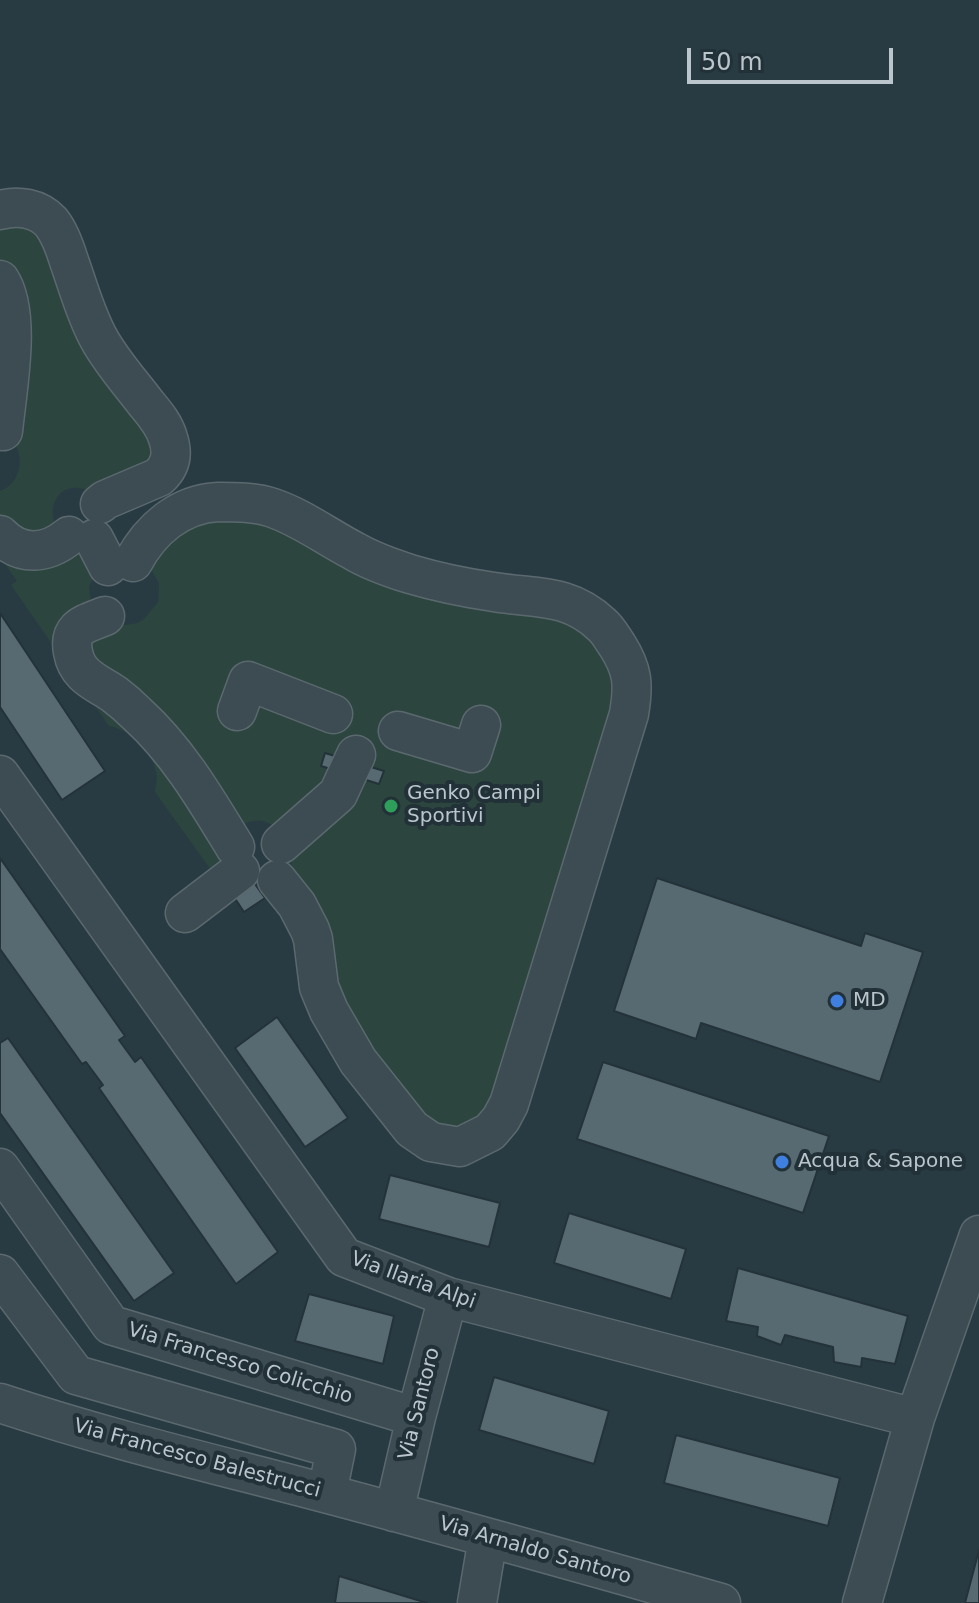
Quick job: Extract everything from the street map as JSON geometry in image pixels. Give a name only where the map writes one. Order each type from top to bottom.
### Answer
[{"type":"street","points":[[0,210],[26,208],[50,220],[65,248],[95,333],[167,436],[171,457],[166,471],[159,477],[105,500],[101,542]]},
{"type":"street","points":[[0,280],[8,295],[12,327],[3,431]]},
{"type":"street","points":[[0,535],[6,542],[28,552],[101,542],[143,543],[169,519],[192,506],[243,502],[272,508],[394,569],[433,581],[480,590],[551,597],[578,607],[604,626],[632,676],[633,695],[629,714],[509,1104],[490,1132],[460,1147],[431,1142],[412,1129],[358,1061],[319,987],[313,939],[279,862],[338,794],[356,755]]},
{"type":"street","points":[[105,616],[74,632],[72,649],[79,667],[92,682],[124,702],[154,731],[191,779],[238,859],[185,913]]},
{"type":"street","points":[[237,711],[248,681],[333,714]]},
{"type":"street","points":[[398,731],[472,753],[481,725]]},
{"type":"street","name":"Via Ilaria Alpi","points":[[0,775],[344,1257],[448,1297],[915,1418]]},
{"type":"street","name":"Via Francesco Colicchio","points":[[0,1168],[111,1325],[416,1417]]},
{"type":"street","points":[[862,1603],[915,1418],[979,1235]]},
{"type":"street","points":[[0,1274],[76,1375],[336,1449],[327,1493]]},
{"type":"street","name":"Via Santoro","points":[[394,1512],[448,1297]]},
{"type":"street","name":"Via Francesco Balestrucci","points":[[0,1403],[204,1463],[394,1512]]},
{"type":"street","name":"Via Arnaldo Santoro","points":[[394,1512],[721,1603]]},
{"type":"street","points":[[477,1603],[488,1538]]},
{"type":"green space","points":[[0,215],[32,215],[166,455],[91,492],[81,488],[64,491],[54,503],[54,521],[58,531],[51,537],[0,525],[0,491],[17,476],[20,461],[13,439],[0,272]]},
{"type":"green space","name":"Genko Campi Sportivi","points":[[216,510],[556,606],[623,670],[501,1103],[458,1130],[427,1121],[351,1035],[291,869],[293,856],[276,829],[263,821],[254,821],[232,830],[93,665],[83,635],[112,623],[138,623],[158,602],[159,583],[149,566],[157,540]]},
{"type":"green space","points":[[79,545],[94,577],[89,586],[91,605],[77,623],[122,708],[230,848],[221,884],[155,792],[156,769],[147,752],[126,732],[109,726],[11,585],[17,581],[0,557]]},
{"type":"building","points":[[0,613],[105,771],[62,800],[0,707]]},
{"type":"building","points":[[325,753],[384,771],[379,784],[321,766]]},
{"type":"building","points":[[0,858],[125,1036],[119,1040],[135,1062],[141,1057],[278,1252],[236,1284],[99,1088],[103,1085],[86,1062],[82,1064],[0,949]]},
{"type":"building","points":[[657,878],[861,946],[865,933],[923,952],[880,1082],[701,1023],[696,1039],[614,1011]]},
{"type":"building","points":[[252,880],[265,898],[244,912],[232,894]]},
{"type":"building","points":[[277,1017],[348,1118],[305,1147],[235,1048]]},
{"type":"building","points":[[8,1038],[174,1273],[134,1301],[0,1113],[0,1043]]},
{"type":"building","points":[[603,1062],[829,1136],[803,1213],[577,1139]]},
{"type":"building","points":[[390,1175],[500,1203],[489,1247],[379,1219]]},
{"type":"building","points":[[569,1213],[686,1249],[671,1299],[554,1263]]},
{"type":"building","points":[[738,1268],[908,1316],[895,1364],[862,1358],[861,1367],[834,1362],[833,1347],[785,1335],[781,1345],[757,1336],[758,1327],[726,1321]]},
{"type":"building","points":[[309,1294],[394,1316],[383,1364],[295,1341]]},
{"type":"building","points":[[494,1377],[609,1411],[594,1464],[479,1430]]},
{"type":"building","points":[[676,1435],[840,1478],[828,1526],[664,1483]]},
{"type":"building","points":[[979,1550],[979,1603],[965,1603]]},
{"type":"building","points":[[339,1576],[427,1603],[335,1603]]},
{"type":"place","name":"Genko Campi Sportivi","points":[[391,806]]},
{"type":"place","name":"MD","points":[[837,1001]]},
{"type":"place","name":"Acqua & Sapone","points":[[782,1162]]}]
